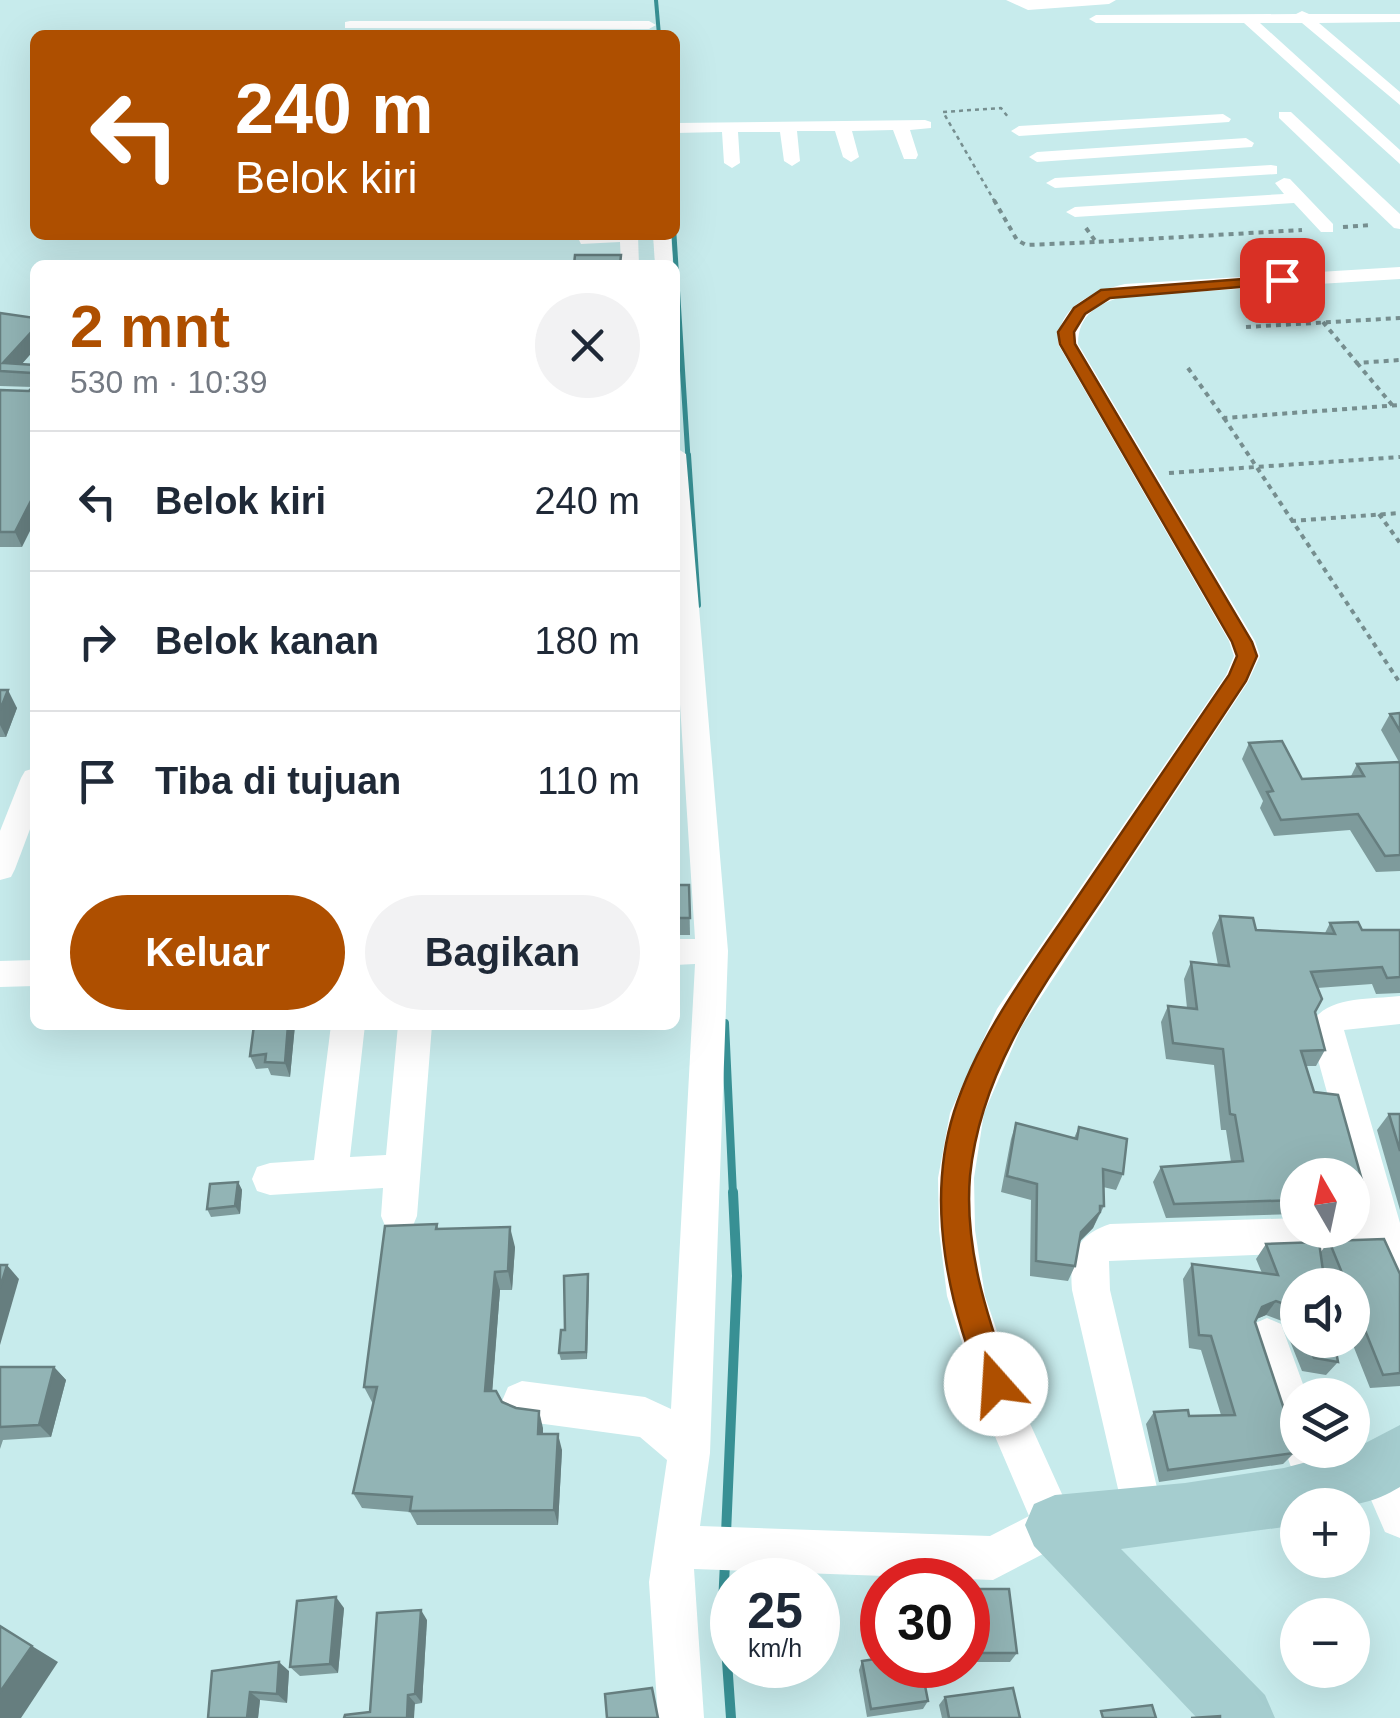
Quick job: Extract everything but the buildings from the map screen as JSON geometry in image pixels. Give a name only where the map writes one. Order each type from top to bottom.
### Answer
[{"type":"street","points":[[1013,0],[1028,6],[1109,0]]},
{"type":"street","points":[[1285,0],[1398,96]]},
{"type":"street","points":[[1346,0],[1385,32]]},
{"type":"street","points":[[1087,4],[1107,36]]},
{"type":"street","points":[[1096,19],[1400,18]]},
{"type":"street","points":[[1248,19],[1333,96],[1350,103],[1400,159]]},
{"type":"street","points":[[351,24],[649,24]]},
{"type":"street","points":[[1252,38],[1270,38]]},
{"type":"street","points":[[1373,95],[1398,96]]},
{"type":"street","points":[[1350,103],[1285,115],[1400,224]]},
{"type":"street","points":[[1019,131],[1218,113],[1327,228]]},
{"type":"street","points":[[680,128],[925,125]]},
{"type":"street","points":[[842,126],[851,157]]},
{"type":"street","points":[[900,126],[910,154]]},
{"type":"street","points":[[788,127],[792,160]]},
{"type":"street","points":[[730,128],[732,164]]},
{"type":"street","points":[[1037,157],[1246,143]]},
{"type":"street","points":[[1055,183],[1271,170]]},
{"type":"street","points":[[1075,212],[1298,198]]},
{"type":"street","points":[[1242,1718],[1054,1525],[1005,1413],[966,1296],[957,1230],[956,1178],[967,1113],[1009,1019],[1247,656],[1068,344],[1069,322],[1106,294],[1126,290],[1400,273]]},
{"type":"street","points":[[680,555],[712,951],[689,1453],[671,1582],[682,1718]]},
{"type":"street","points":[[0,869],[30,791]]},
{"type":"street","points":[[680,952],[712,951]]},
{"type":"street","points":[[0,974],[30,972]]},
{"type":"street","points":[[1143,1517],[1091,1290],[1089,1258],[1094,1249],[1110,1241],[1392,1246],[1326,1027],[1333,1018],[1400,1010]]},
{"type":"street","points":[[330,1175],[347,1030]]},
{"type":"street","points":[[399,1216],[415,1030]]},
{"type":"street","points":[[270,1178],[403,1170]]},
{"type":"street","points":[[1267,1337],[1281,1378]]},
{"type":"street","points":[[522,1400],[645,1418],[664,1428],[689,1453]]},
{"type":"street","points":[[677,1547],[993,1558],[1054,1525],[1143,1517],[1312,1470],[1393,1480]]},
{"type":"path","points":[[1001,108],[943,112],[1017,240],[1026,244],[1096,242]]},
{"type":"path","points":[[1246,326],[1400,318]]},
{"type":"path","points":[[1323,322],[1393,406]]},
{"type":"path","points":[[1357,363],[1400,360]]},
{"type":"path","points":[[1188,368],[1400,683]]},
{"type":"path","points":[[1224,418],[1400,405]]},
{"type":"path","points":[[1145,475],[1400,458]]},
{"type":"path","points":[[1290,520],[1400,512]]},
{"type":"path","points":[[1379,514],[1400,544]]},
{"type":"waterway","points":[[656,0],[659,30]]},
{"type":"waterway","points":[[674,240],[676,260]]},
{"type":"waterway","points":[[680,331],[688,458]]},
{"type":"waterway","points":[[688,455],[698,605]]},
{"type":"waterway","points":[[725,1023],[733,1195]]},
{"type":"waterway","points":[[726,1534],[737,1276],[733,1192]]},
{"type":"waterway","points":[[729,1688],[731,1718]]},
{"type":"route","points":[[996,1384],[966,1296],[957,1230],[956,1178],[967,1113],[1009,1019],[1239,676],[1247,656],[1068,344],[1066,332],[1079,311],[1106,294],[1282,280]]}]
